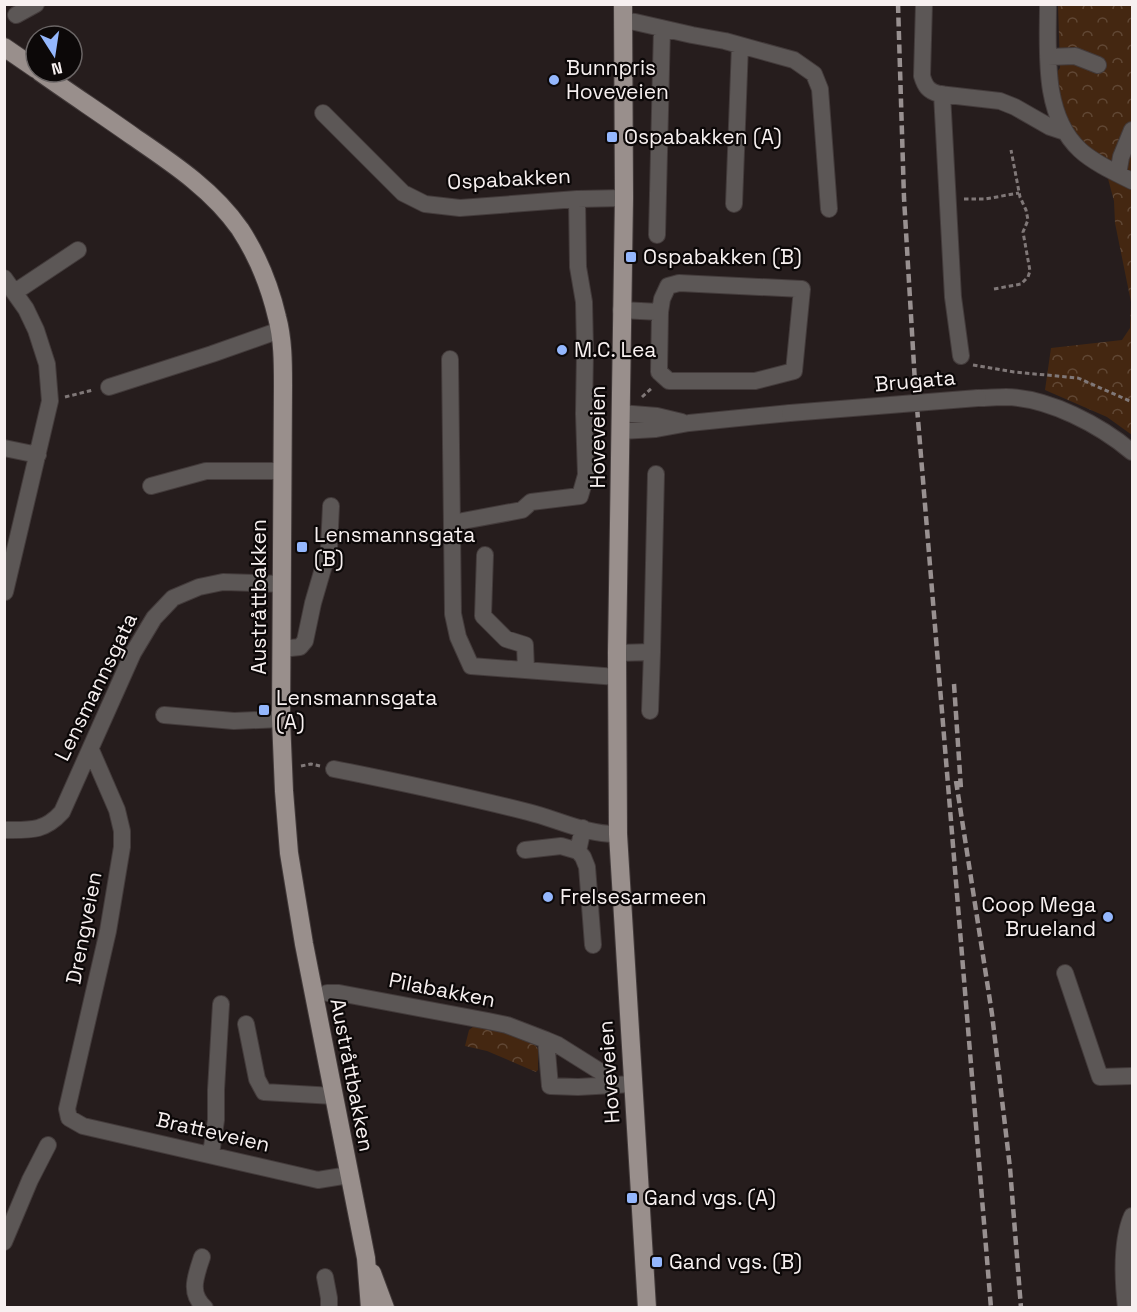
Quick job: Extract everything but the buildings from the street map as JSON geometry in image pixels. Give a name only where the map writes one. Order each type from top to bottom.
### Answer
[{"type":"main road","name":"Hoveveien","points":[[623,13],[624,198],[617,653],[618,834],[646,1308]]},
{"type":"main road","points":[[4,47],[24,61]]},
{"type":"main road","name":"Austråttbakken","points":[[57,84],[175,165],[213,198],[240,230],[258,262],[269,290],[280,330],[283,376],[281,719],[289,853],[304,944],[366,1257],[370,1308]]},
{"type":"main road","name":"Austråttbakken","points":[[366,1257],[385,1308]]},
{"type":"street","points":[[16,15],[36,4]]},
{"type":"street","points":[[924,4],[922,76],[930,91],[1000,101],[1050,127],[1065,132]]},
{"type":"street","points":[[1048,4],[1048,57],[1054,105],[1065,132],[1082,152],[1125,178]]},
{"type":"street","points":[[623,13],[635,22],[740,45],[794,60],[814,74],[820,89],[829,209]]},
{"type":"street","points":[[657,235],[662,28]]},
{"type":"street","points":[[734,204],[740,45]]},
{"type":"street","points":[[1048,57],[1075,56],[1098,65]]},
{"type":"street","points":[[942,94],[955,315],[961,356]]},
{"type":"street","name":"Ospabakken","points":[[324,113],[404,193],[425,204],[459,208],[577,199],[624,198]]},
{"type":"street","points":[[1125,178],[1121,157],[1132,130]]},
{"type":"street","points":[[452,523],[522,510],[531,502],[580,496],[586,475],[585,350],[584,302],[578,267],[577,199]]},
{"type":"street","points":[[15,292],[78,250]]},
{"type":"street","points":[[4,278],[26,309],[36,330],[47,364],[50,401],[5,592]]},
{"type":"street","points":[[679,283],[802,289],[794,371],[755,381],[669,381],[659,372],[660,312],[662,299],[668,286],[679,283]]},
{"type":"street","points":[[621,310],[660,312]]},
{"type":"street","points":[[110,387],[280,330]]},
{"type":"street","points":[[450,359],[453,614],[458,637],[471,666],[617,677]]},
{"type":"street","name":"Brugata","points":[[621,422],[656,429],[689,423],[790,413],[1008,397],[1068,412],[1117,439],[1132,452]]},
{"type":"street","points":[[4,448],[38,455]]},
{"type":"street","points":[[151,486],[207,471],[282,471]]},
{"type":"street","points":[[651,711],[656,474]]},
{"type":"street","points":[[281,649],[300,647],[305,641],[329,548],[331,506]]},
{"type":"street","points":[[485,555],[483,616],[506,639],[525,645],[526,670]]},
{"type":"street","name":"Lensmannsgata","points":[[4,830],[40,828],[52,823],[62,812],[133,653],[154,618],[173,598],[199,587],[224,582],[282,584]]},
{"type":"street","points":[[617,653],[652,652]]},
{"type":"street","points":[[164,715],[234,721],[281,719]]},
{"type":"street","name":"Drengveien","points":[[69,1118],[67,1109],[108,931],[122,847],[122,831],[117,810],[91,750]]},
{"type":"street","points":[[334,769],[474,798],[606,834],[618,834]]},
{"type":"street","points":[[578,851],[584,828]]},
{"type":"street","points":[[525,850],[561,846],[578,851],[584,857],[593,945]]},
{"type":"street","points":[[1065,973],[1100,1077],[1132,1076]]},
{"type":"street","name":"Pilabakken","points":[[327,993],[339,993],[507,1026],[558,1045],[601,1072]]},
{"type":"street","points":[[211,1154],[216,1120],[221,1004]]},
{"type":"street","points":[[246,1024],[257,1079],[264,1092],[334,1096]]},
{"type":"street","points":[[546,1041],[550,1086],[632,1084]]},
{"type":"street","name":"Bratteveien","points":[[69,1118],[83,1126],[318,1179],[349,1175]]},
{"type":"street","points":[[4,1242],[30,1180],[48,1145]]},
{"type":"street","points":[[1126,1308],[1123,1269],[1132,1216]]},
{"type":"street","points":[[202,1257],[194,1286],[197,1299],[206,1308]]},
{"type":"street","points":[[325,1277],[329,1308]]},
{"type":"path","points":[[994,289],[1021,284],[1028,278],[1030,271],[1023,232],[1028,220],[1019,193],[1011,150]]},
{"type":"path","points":[[948,201],[985,199],[1019,193]]},
{"type":"path","points":[[961,356],[963,360],[977,366],[1078,378],[1132,402]]},
{"type":"path","points":[[50,401],[110,387]]},
{"type":"path","points":[[303,760],[334,769]]},
{"type":"path","points":[[296,767],[311,764]]},
{"type":"green space","points":[[1058,5],[1132,5],[1132,435],[1107,417],[1045,390],[1051,348],[1122,340],[1130,328],[1131,302],[1115,223],[1114,201],[1107,175],[1080,160],[1056,84],[1056,73],[1060,68]]},
{"type":"green space","points":[[481,1025],[533,1042],[538,1049],[538,1070],[536,1072],[487,1051],[465,1046],[469,1030]]},
{"type":"railway","points":[[898,4],[904,198],[915,383],[991,1308]]},
{"type":"railway","points":[[954,684],[961,789]]},
{"type":"railway","points":[[956,781],[992,1014],[1010,1168],[1021,1308]]},
{"type":"place","name":"Bunnpris Hoveveien","points":[[554,80]]},
{"type":"place","name":"Ospabakken (A)","points":[[612,137]]},
{"type":"place","name":"Ospabakken (B)","points":[[631,257]]},
{"type":"place","name":"M.C. Lea","points":[[562,350]]},
{"type":"place","name":"Lensmannsgata (B)","points":[[302,547]]},
{"type":"place","name":"Lensmannsgata (A)","points":[[264,710]]},
{"type":"place","name":"Frelsesarmeen","points":[[548,897]]},
{"type":"place","name":"Coop Mega Brueland","points":[[1108,917]]},
{"type":"place","name":"Gand vgs. (A)","points":[[632,1198]]},
{"type":"place","name":"Gand vgs. (B)","points":[[657,1262]]}]
